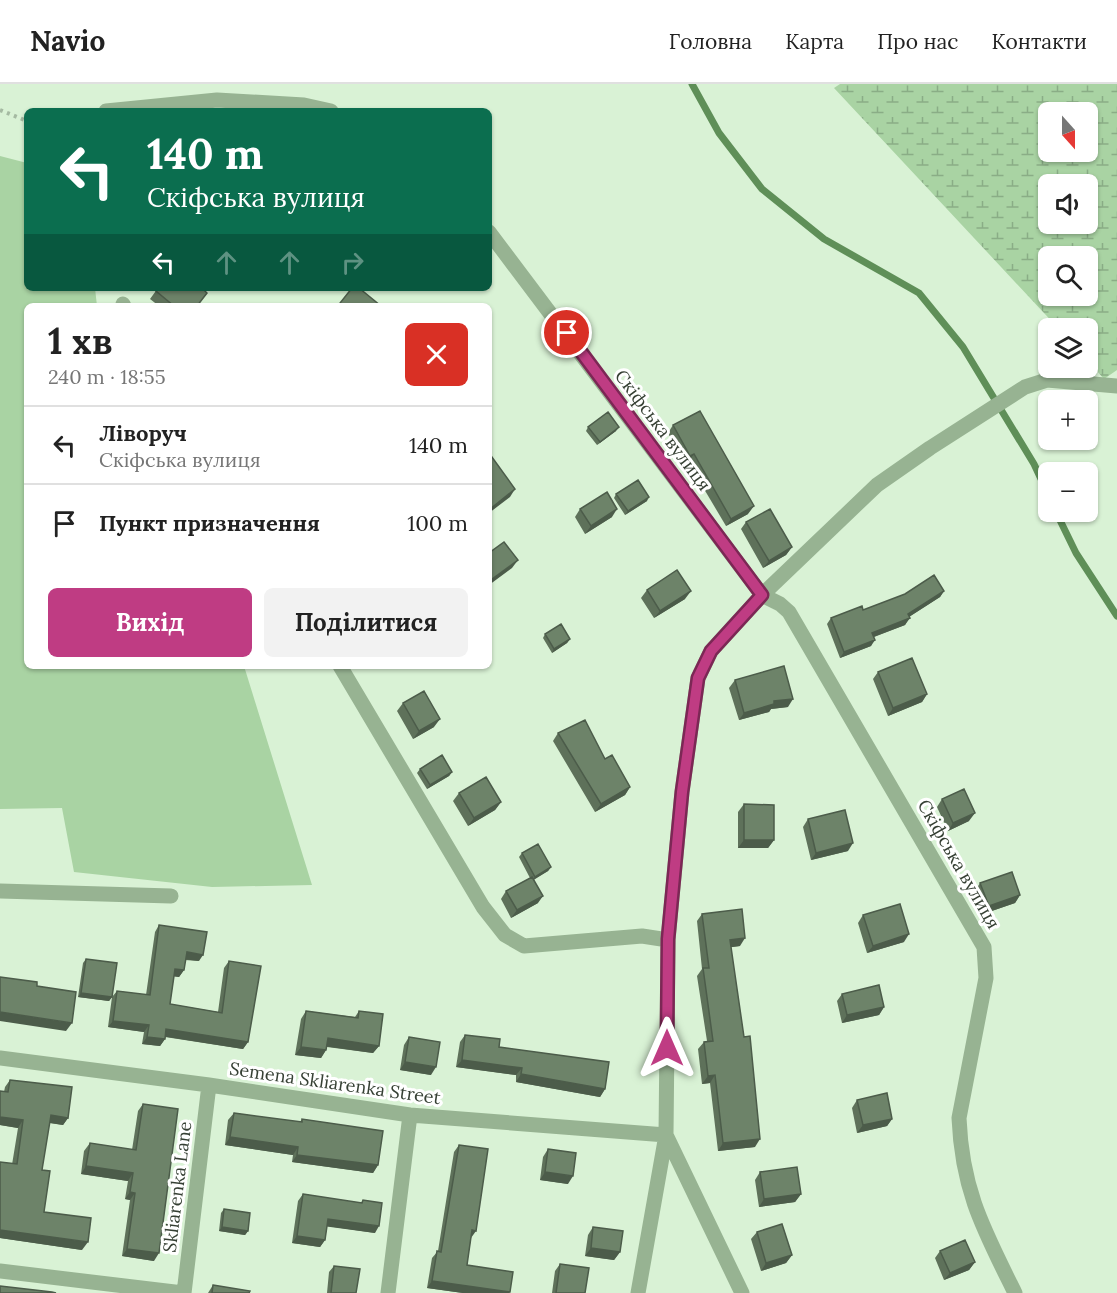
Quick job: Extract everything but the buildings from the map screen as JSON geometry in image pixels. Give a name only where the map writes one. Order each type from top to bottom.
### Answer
[{"type":"street","points":[[136,108],[217,100],[304,105],[318,108]]},
{"type":"street","name":"Скіфська вулиця","points":[[492,236],[762,595],[780,604],[789,612],[814,651],[984,947],[986,978],[960,1119],[960,1141],[966,1180],[980,1221],[1015,1293]]},
{"type":"street","points":[[638,1293],[666,1135],[668,939],[682,792],[698,678],[711,651],[762,595],[877,485],[930,448],[1025,387],[1047,380],[1117,386]]},
{"type":"street","points":[[342,669],[483,907],[505,935],[524,946],[642,936],[668,939]]},
{"type":"street","points":[[0,891],[171,896]]},
{"type":"street","name":"Semena Skliarenka Street","points":[[0,1058],[209,1085],[410,1115],[666,1135]]},
{"type":"street","name":"Skliarenka Lane","points":[[184,1293],[209,1085]]},
{"type":"street","points":[[388,1293],[410,1115]]},
{"type":"street","points":[[666,1135],[742,1293]]},
{"type":"street","points":[[0,1272],[184,1293]]},
{"type":"path","points":[[0,110],[24,120]]},
{"type":"green space","points":[[840,84],[1117,84],[1117,370],[1104,379],[1098,372],[1098,318],[1049,318],[834,88]]},
{"type":"green space","points":[[0,156],[24,162],[24,291],[95,291],[97,303],[24,303],[24,669],[245,669],[312,885],[212,887],[74,872],[62,808],[0,809]]},
{"type":"waterway","points":[[692,84],[719,133],[762,189],[824,239],[919,293],[963,347],[1038,473]]},
{"type":"waterway","points":[[1061,522],[1076,553],[1117,616]]},
{"type":"route","points":[[567,333],[762,595],[711,651],[698,678],[682,792],[668,939],[667,1048]]}]
